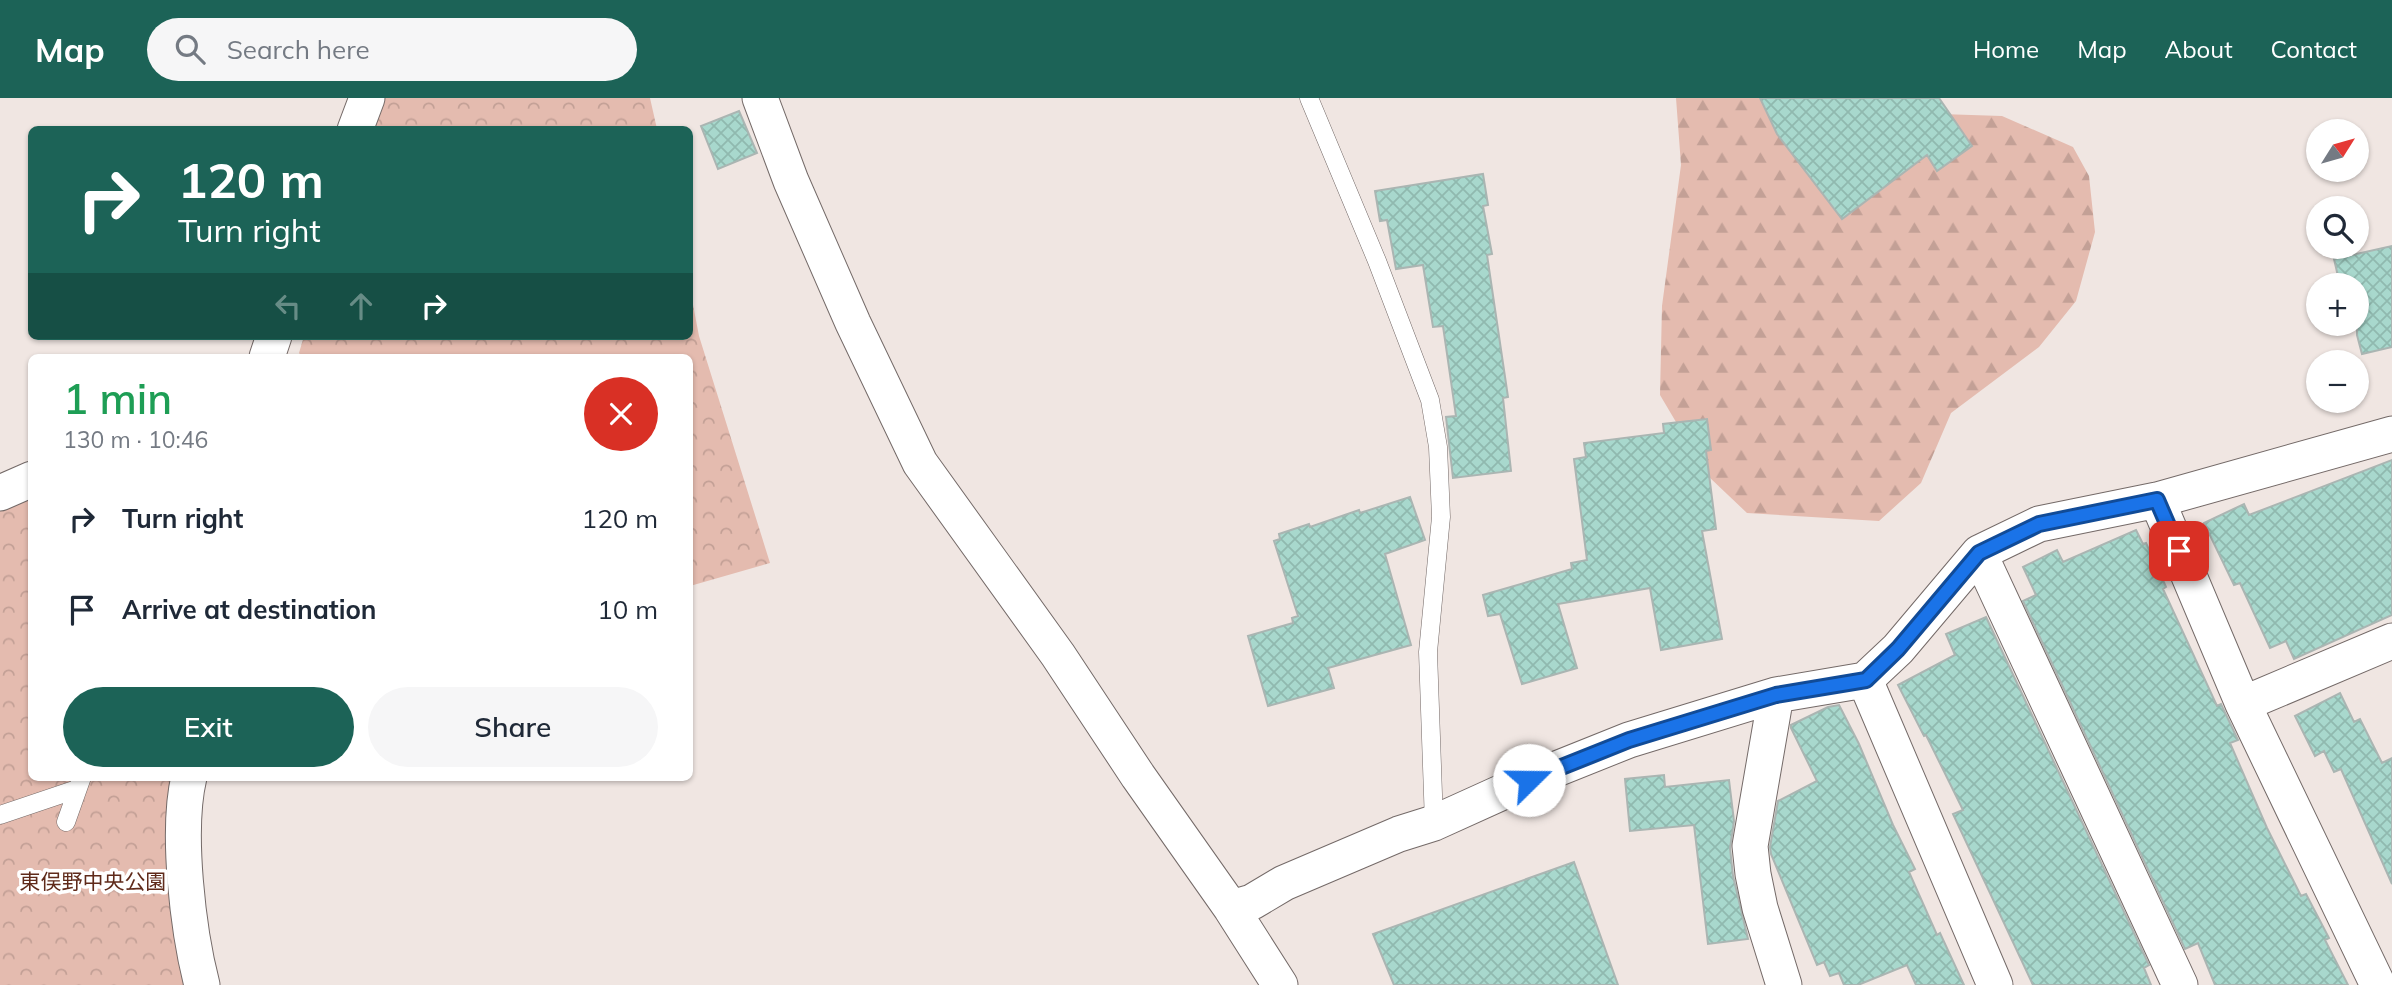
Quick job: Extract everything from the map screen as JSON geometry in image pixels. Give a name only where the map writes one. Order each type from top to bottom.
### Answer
[{"type":"street","points":[[356,126],[367,98]]},
{"type":"street","points":[[760,98],[801,205],[853,323],[920,463],[1058,655],[1138,776],[1231,908],[1280,985]]},
{"type":"street","points":[[1231,908],[1252,902],[1284,883],[1629,740],[1776,695],[1866,680],[1898,649],[1979,553],[2039,524],[2157,500],[2392,434]]},
{"type":"street","points":[[0,492],[28,481]]},
{"type":"street","points":[[2157,500],[2243,704],[2378,985]]},
{"type":"street","points":[[1979,553],[2180,985]]},
{"type":"street","points":[[2243,704],[2392,641]]},
{"type":"street","points":[[1866,680],[1995,985]]},
{"type":"street","points":[[1776,695],[1750,846],[1752,874],[1760,908],[1784,985]]},
{"type":"street","points":[[189,781],[183,841],[189,905],[202,985]]},
{"type":"lane","points":[[1309,98],[1377,261],[1430,400],[1438,447],[1441,517],[1428,652],[1434,822]]},
{"type":"lane","points":[[0,815],[79,783]]},
{"type":"lane","points":[[66,822],[79,783]]},
{"type":"green space","points":[[367,98],[650,98],[656,126],[359,126]]},
{"type":"green space","points":[[1676,98],[1863,98],[1910,113],[2002,116],[2073,147],[2089,176],[2095,232],[2076,301],[2039,347],[1951,413],[1921,483],[1879,521],[1747,513],[1708,476],[1660,395],[1662,306],[1681,165]]},
{"type":"green space","points":[[693,305],[699,336],[770,563],[693,585],[693,354],[299,353],[303,340],[693,340]]},
{"type":"green space","name":"東俣野中央公園","points":[[28,480],[28,781],[189,781],[202,985],[0,985],[0,493]]},
{"type":"building","points":[[1760,98],[1939,98],[1972,146],[1937,171],[1927,155],[1842,219],[1777,134]]},
{"type":"building","points":[[739,111],[757,153],[718,169],[701,126]]},
{"type":"building","points":[[1483,174],[1488,205],[1483,206],[1492,254],[1487,255],[1508,397],[1503,398],[1511,471],[1453,478],[1446,417],[1456,416],[1443,326],[1433,327],[1423,265],[1396,269],[1387,220],[1380,221],[1375,191]]},
{"type":"building","points":[[2392,246],[2392,347],[2369,352],[2369,350],[2361,350],[2357,336],[2369,336],[2369,273],[2337,273],[2334,259],[2369,259],[2369,251]]},
{"type":"building","points":[[1707,419],[1711,450],[1706,451],[1716,529],[1702,531],[1722,639],[1661,650],[1650,588],[1558,604],[1577,668],[1522,684],[1500,614],[1488,616],[1483,595],[1572,569],[1571,563],[1587,560],[1574,459],[1586,457],[1584,443],[1664,433],[1663,424]]},
{"type":"building","points":[[2392,460],[2392,615],[2294,659],[2286,641],[2270,648],[2240,583],[2234,585],[2204,523],[2244,504],[2249,515]]},
{"type":"building","points":[[1410,497],[1425,540],[1385,554],[1411,645],[1328,668],[1334,688],[1268,706],[1248,636],[1293,623],[1292,618],[1298,616],[1274,541],[1280,539],[1279,534],[1309,524],[1310,527],[1359,510],[1360,513]]},
{"type":"building","points":[[2136,530],[2143,544],[2146,543],[2166,587],[2163,589],[2217,706],[2221,704],[2238,740],[2230,743],[2267,828],[2301,896],[2306,894],[2329,938],[2325,940],[2348,985],[2215,985],[2198,943],[2185,949],[2023,601],[2036,595],[2023,567],[2057,550],[2063,562]]},
{"type":"building","points":[[1986,617],[2149,965],[2144,968],[2151,985],[2033,985],[1953,814],[1963,810],[1898,685],[1955,655],[1946,634]]},
{"type":"building","points":[[2340,693],[2354,722],[2360,719],[2382,763],[2392,758],[2392,884],[2341,769],[2334,772],[2324,751],[2315,756],[2295,716]]},
{"type":"building","points":[[1839,705],[1915,869],[1909,872],[1937,935],[1940,933],[1964,985],[1916,985],[1907,965],[1858,985],[1844,985],[1839,973],[1830,976],[1824,962],[1817,965],[1770,847],[1778,801],[1817,781],[1791,725],[1828,707]]},
{"type":"building","points":[[1664,775],[1665,787],[1729,780],[1734,821],[1730,848],[1733,876],[1748,939],[1708,944],[1694,825],[1630,831],[1625,779]]},
{"type":"building","points":[[1574,862],[1618,985],[1394,985],[1373,934]]},
{"type":"route","points":[[1529,780],[1629,740],[1776,695],[1866,680],[1898,649],[1979,553],[2039,524],[2157,500],[2179,551]]}]
